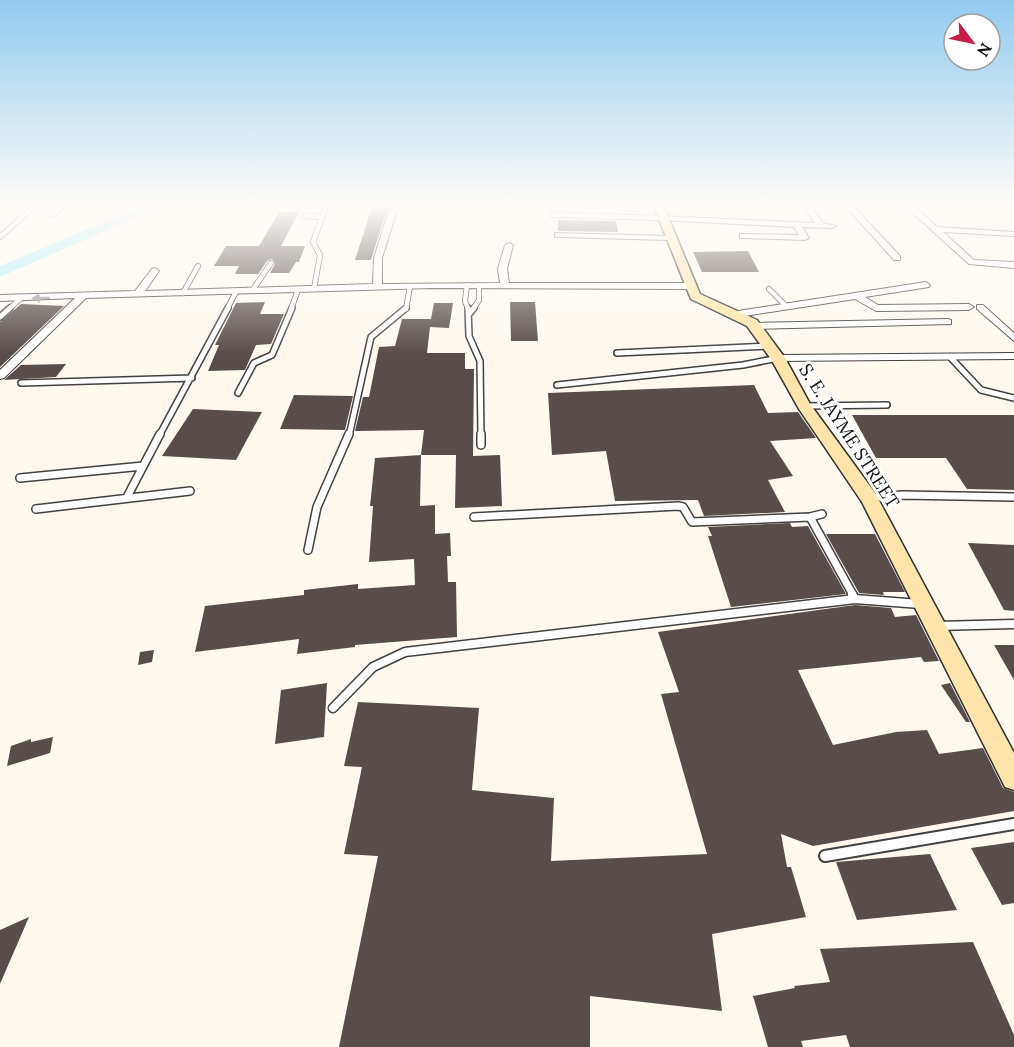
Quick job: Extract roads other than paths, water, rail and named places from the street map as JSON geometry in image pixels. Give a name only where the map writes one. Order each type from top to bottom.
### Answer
[{"type":"street","points":[[377,287],[379,256]]},
{"type":"street","points":[[504,256],[501,263],[501,274],[505,285]]},
{"type":"street","name":"S. E. JAYME STREET","points":[[677,256],[690,286],[701,301],[738,314],[754,326],[773,352],[804,406],[868,498],[1014,778]]},
{"type":"street","points":[[965,256],[972,262],[1014,265]]},
{"type":"street","points":[[1002,265],[1014,274]]},
{"type":"street","points":[[138,294],[155,270]]},
{"type":"street","points":[[0,298],[467,285],[690,286]]},
{"type":"street","points":[[738,314],[926,285]]},
{"type":"street","points":[[0,376],[82,297]]},
{"type":"street","points":[[858,297],[876,308],[969,307]]},
{"type":"street","points":[[980,307],[1014,338]]},
{"type":"street","points":[[754,326],[948,322]]},
{"type":"street","points":[[773,352],[950,357],[1014,356]]},
{"type":"lane","points":[[314,289],[320,256]]},
{"type":"lane","points":[[252,291],[271,263]]},
{"type":"lane","points":[[183,293],[198,266]]},
{"type":"lane","points":[[467,285],[465,301],[470,313],[469,336],[480,361],[481,446]]},
{"type":"lane","points":[[470,313],[479,300],[479,285]]},
{"type":"lane","points":[[308,550],[317,507],[348,440],[371,337],[406,309],[410,286]]},
{"type":"lane","points":[[769,289],[786,306]]},
{"type":"lane","points":[[238,393],[254,363],[272,355],[277,347],[298,290]]},
{"type":"lane","points":[[127,497],[236,291]]},
{"type":"lane","points":[[0,317],[21,298]]},
{"type":"lane","points":[[617,353],[746,350],[773,352]]},
{"type":"lane","points":[[557,385],[743,365],[773,352]]},
{"type":"lane","points":[[950,357],[981,390],[1014,398]]},
{"type":"lane","points":[[21,383],[192,378]]},
{"type":"lane","points":[[804,406],[887,405]]},
{"type":"lane","points":[[20,478],[143,466]]},
{"type":"lane","points":[[36,508],[190,491]]},
{"type":"lane","points":[[868,498],[902,495],[1014,497]]},
{"type":"lane","points":[[474,517],[678,506],[683,507],[692,522],[810,517],[822,514]]},
{"type":"lane","points":[[810,517],[855,599]]},
{"type":"lane","points":[[333,708],[371,668],[384,659],[405,652],[855,599],[922,604]]},
{"type":"lane","points":[[934,626],[1014,624]]},
{"type":"lane","points":[[825,856],[1014,824]]},
{"type":"waterway","points":[[0,272],[38,256]]}]
